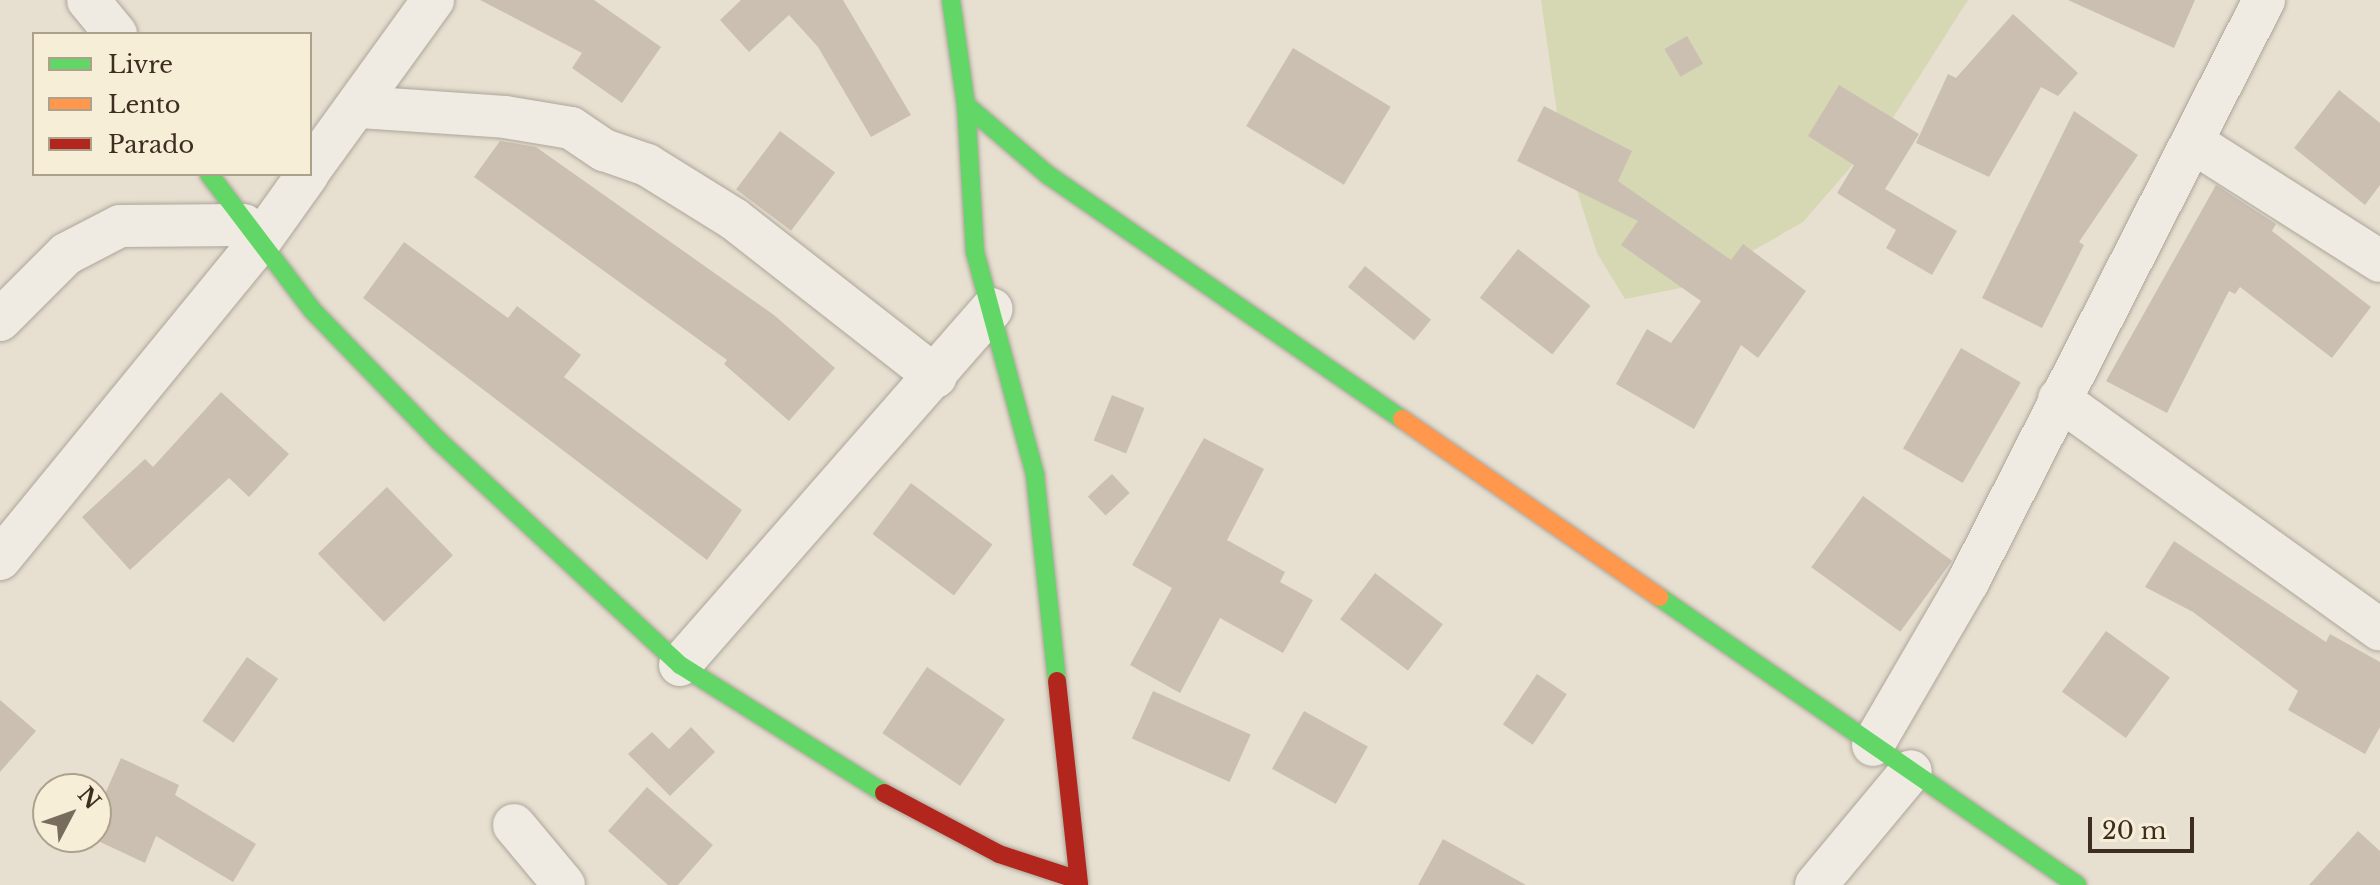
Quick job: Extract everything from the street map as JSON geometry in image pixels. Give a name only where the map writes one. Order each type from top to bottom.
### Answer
[{"type":"street","points":[[88,0],[114,32]]},
{"type":"street","points":[[312,168],[360,107],[433,0]]},
{"type":"street","points":[[210,176],[251,234],[313,311],[440,442],[680,665],[877,789],[999,854],[1078,882],[1035,475],[975,252],[966,105],[951,0]]},
{"type":"street","points":[[1873,745],[1968,582],[2059,399],[2194,143],[2264,0]]},
{"type":"street","points":[[966,105],[1048,175],[2077,885]]},
{"type":"street","points":[[360,107],[505,117],[571,128],[604,150],[647,165],[734,219],[936,377]]},
{"type":"street","points":[[2194,143],[2380,261]]},
{"type":"street","points":[[0,559],[251,234],[305,176]]},
{"type":"street","points":[[0,320],[66,254],[120,226],[251,234]]},
{"type":"street","points":[[680,665],[936,377],[992,309]]},
{"type":"street","points":[[2059,399],[2380,630]]},
{"type":"street","points":[[1816,885],[1911,771]]},
{"type":"street","points":[[514,825],[564,885]]},
{"type":"green space","points":[[1541,0],[1968,0],[1891,121],[1803,222],[1691,286],[1625,299],[1597,253],[1561,141]]},
{"type":"building","points":[[480,0],[594,0],[661,47],[622,103],[572,68],[582,53]]},
{"type":"building","points":[[741,0],[843,0],[911,115],[871,137],[818,47],[789,15],[749,52],[720,20]]},
{"type":"building","points":[[2068,0],[2195,0],[2174,48]]},
{"type":"building","points":[[2013,14],[2078,73],[2058,96],[2041,87],[1989,177],[1916,143],[1948,74],[1956,78]]},
{"type":"building","points":[[1687,36],[1703,64],[1680,77],[1664,49]]},
{"type":"building","points":[[1293,48],[1391,107],[1344,185],[1246,126]]},
{"type":"building","points":[[1839,85],[1919,134],[1885,189],[1957,231],[1932,275],[1886,248],[1896,230],[1837,193],[1854,165],[1808,136]]},
{"type":"building","points":[[2339,90],[2380,123],[2380,185],[2365,205],[2294,148]]},
{"type":"building","points":[[1544,106],[1632,151],[1618,181],[1731,260],[1743,244],[1806,291],[1758,358],[1741,345],[1694,429],[1616,384],[1647,329],[1671,343],[1701,301],[1621,245],[1638,221],[1517,161]]},
{"type":"building","points":[[2074,111],[2138,155],[2079,242],[2084,245],[2042,328],[1982,298]]},
{"type":"building","points":[[780,131],[835,173],[791,231],[736,189]]},
{"type":"building","points":[[500,141],[536,147],[774,315],[835,368],[789,421],[724,364],[727,360],[474,177]]},
{"type":"building","points":[[2216,185],[2276,224],[2272,231],[2371,307],[2332,358],[2240,287],[2235,294],[2229,291],[2167,413],[2106,381]]},
{"type":"building","points":[[404,242],[508,318],[517,306],[581,355],[564,377],[742,510],[707,560],[363,298]]},
{"type":"building","points":[[1518,249],[1590,306],[1552,354],[1480,298]]},
{"type":"building","points":[[1365,266],[1431,319],[1414,340],[1348,287]]},
{"type":"building","points":[[1961,348],[2021,382],[1963,483],[1903,448]]},
{"type":"building","points":[[221,392],[289,454],[249,497],[229,478],[130,570],[82,517],[145,459],[153,467]]},
{"type":"building","points":[[1112,395],[1144,408],[1126,454],[1094,440]]},
{"type":"building","points":[[1204,438],[1264,469],[1227,540],[1285,572],[1280,582],[1313,600],[1283,653],[1220,618],[1180,693],[1130,665],[1172,588],[1132,565]]},
{"type":"building","points":[[1112,474],[1130,493],[1106,516],[1088,497]]},
{"type":"building","points":[[911,483],[992,544],[954,595],[872,534]]},
{"type":"building","points":[[387,487],[453,555],[384,622],[318,554]]},
{"type":"building","points":[[1863,496],[1952,561],[1900,632],[1811,567]]},
{"type":"building","points":[[2174,541],[2326,642],[2330,634],[2380,662],[2380,727],[2365,754],[2288,710],[2298,691],[2193,612],[2145,587]]},
{"type":"building","points":[[1375,573],[1443,624],[1408,670],[1340,619]]},
{"type":"building","points":[[2106,631],[2170,677],[2126,738],[2062,692]]},
{"type":"building","points":[[247,657],[278,679],[233,743],[202,721]]},
{"type":"building","points":[[927,667],[1005,720],[960,786],[882,733]]},
{"type":"building","points":[[1537,674],[1567,694],[1533,745],[1503,725]]},
{"type":"building","points":[[1153,691],[1251,735],[1230,782],[1132,739]]},
{"type":"building","points":[[0,700],[36,731],[0,772]]},
{"type":"building","points":[[1304,711],[1368,746],[1336,804],[1272,769]]},
{"type":"building","points":[[691,727],[715,752],[670,796],[628,754],[652,732],[669,749]]},
{"type":"building","points":[[121,758],[179,785],[175,795],[256,844],[233,882],[156,836],[145,863],[112,848],[112,778]]},
{"type":"building","points":[[647,787],[713,845],[678,885],[668,885],[608,831]]},
{"type":"building","points":[[2358,831],[2380,851],[2380,885],[2309,885]]},
{"type":"building","points":[[1443,839],[1526,885],[1418,885]]},
{"type":"traffic: fast","points":[[951,0],[966,105],[975,252],[1035,475],[1057,681]]},
{"type":"traffic: fast","points":[[966,105],[1048,175],[1402,419]]},
{"type":"traffic: fast","points":[[211,176],[313,311],[440,442],[680,665],[884,793]]},
{"type":"traffic: fast","points":[[1659,597],[2077,885]]},
{"type":"traffic: slow","points":[[1402,419],[1659,597]]},
{"type":"traffic: jam","points":[[1057,681],[1079,885]]},
{"type":"traffic: jam","points":[[884,793],[999,854],[1078,880]]}]
